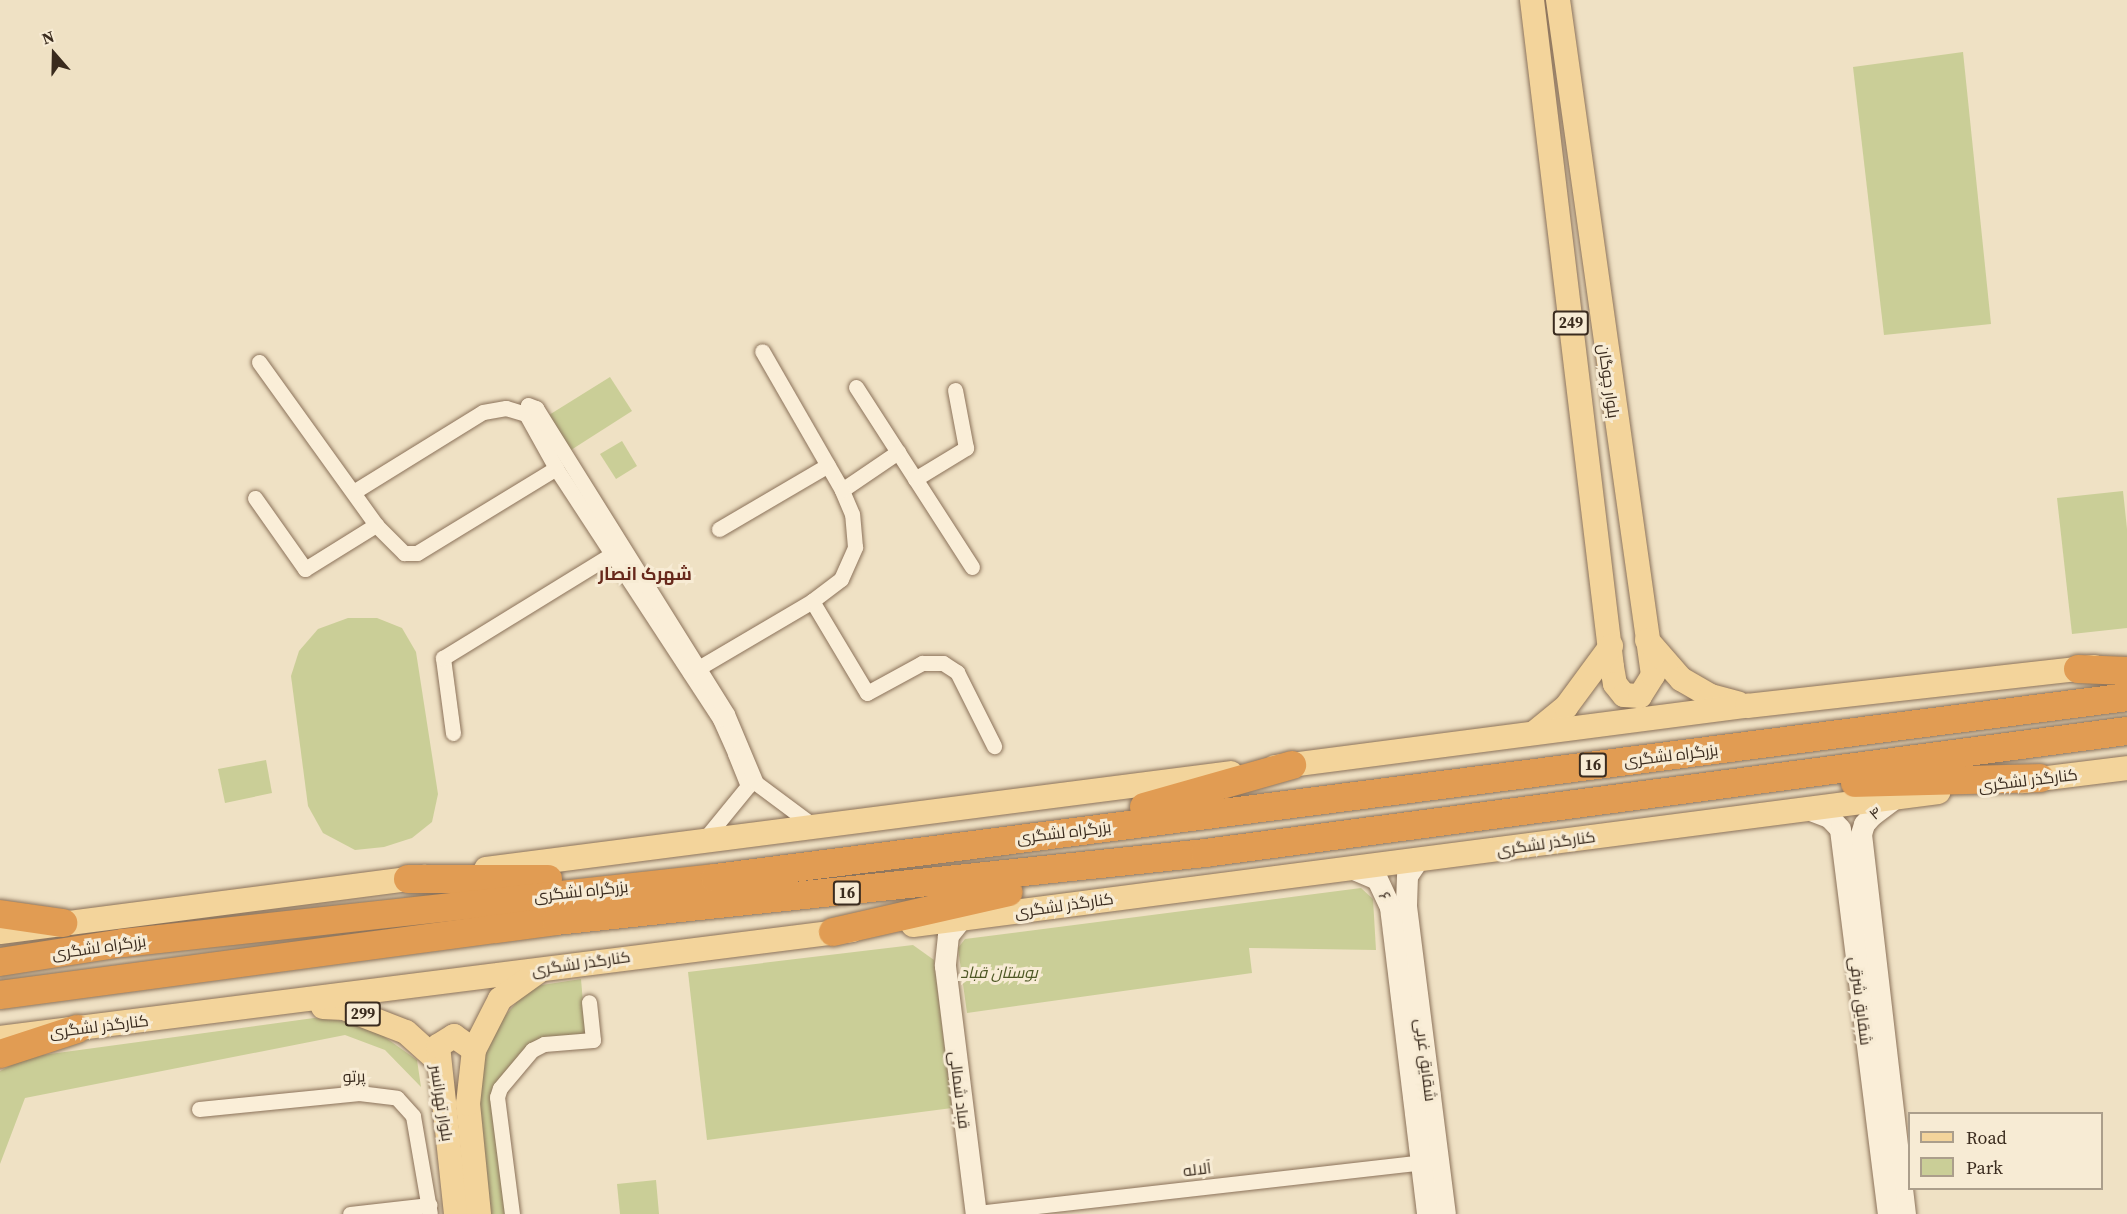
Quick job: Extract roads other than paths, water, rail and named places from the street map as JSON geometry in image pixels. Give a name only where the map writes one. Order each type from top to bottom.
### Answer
[{"type":"highway","points":[[2078,669],[2127,671]]},
{"type":"highway","name":"بزرگراه لشگری","points":[[0,962],[123,943],[715,878],[1059,832],[2127,697]]},
{"type":"highway","name":"بزرگراه لشگری","points":[[0,995],[556,921],[1205,853],[2127,731]]},
{"type":"highway","points":[[1059,832],[1292,765]]},
{"type":"highway","points":[[1694,788],[2040,778]]},
{"type":"highway","points":[[832,932],[1205,853]]},
{"type":"highway","points":[[408,879],[715,878]]},
{"type":"highway","points":[[0,914],[63,924]]},
{"type":"highway","points":[[0,1054],[77,1029]]},
{"type":"main road","name":"بلوار چوگان","points":[[1532,0],[1615,684],[1624,694],[1640,696],[1653,675],[1558,0]]},
{"type":"main road","points":[[1647,640],[1681,679],[1711,696],[1747,706]]},
{"type":"main road","points":[[1534,733],[1566,706],[1611,646]]},
{"type":"main road","points":[[0,932],[1747,706],[2127,663]]},
{"type":"main road","name":"کنارگذر لشگری","points":[[0,1038],[832,932],[908,926],[1349,867],[1417,861],[1806,808],[2127,768]]},
{"type":"main road","name":"بلوار تهرانسر","points":[[479,1214],[468,1104],[474,1050],[500,999],[542,969]]},
{"type":"main road","name":"بلوار تهرانسر","points":[[276,1004],[344,1008],[370,1016],[406,1032],[437,1060],[456,1214]]},
{"type":"main road","points":[[437,1060],[438,1046],[448,1037],[465,1040],[474,1050]]},
{"type":"street","points":[[694,671],[812,601],[841,579],[855,548],[852,514],[842,490],[762,351]]},
{"type":"street","points":[[259,362],[355,491],[376,525],[404,553],[417,554],[556,468]]},
{"type":"street","points":[[856,387],[972,567]]},
{"type":"street","points":[[915,478],[966,448],[955,390]]},
{"type":"street","points":[[617,550],[556,468],[526,414],[528,405],[536,408],[617,550],[694,671],[720,719],[748,786],[703,841]]},
{"type":"street","points":[[355,491],[483,412],[506,408],[526,414]]},
{"type":"street","points":[[842,490],[898,452]]},
{"type":"street","points":[[719,528],[828,465]]},
{"type":"street","points":[[255,498],[305,569],[376,525]]},
{"type":"street","points":[[453,733],[443,658],[617,550]]},
{"type":"street","points":[[812,601],[867,693],[922,663],[943,663],[957,672],[994,746]]},
{"type":"street","points":[[694,671],[727,714],[756,783],[814,826]]},
{"type":"street","name":"۴","points":[[1861,834],[1864,824],[1896,797]]},
{"type":"street","name":"شقایق شرقی","points":[[1806,808],[1829,817],[1840,829],[1888,1214]]},
{"type":"street","name":"شقایق شرقی","points":[[1861,834],[1905,1214]]},
{"type":"street","points":[[1398,907],[1407,876],[1417,861]]},
{"type":"street","name":"۶","points":[[1349,867],[1377,879],[1398,907]]},
{"type":"street","name":"شقایق غربی","points":[[1398,907],[1422,1099],[1445,1214]]},
{"type":"street","points":[[945,966],[948,935],[961,919]]},
{"type":"street","points":[[908,926],[932,939],[945,966]]},
{"type":"street","name":"قباد شمالی","points":[[945,966],[976,1213]]},
{"type":"street","points":[[512,1214],[500,1088],[532,1050],[544,1044],[593,1040],[589,1002]]},
{"type":"street","name":"پرتو","points":[[199,1109],[359,1093],[397,1098],[413,1116],[429,1210],[350,1214]]},
{"type":"street","name":"شقایق غربی","points":[[1422,1099],[1421,1162],[1427,1214]]},
{"type":"street","name":"آلاله","points":[[976,1213],[1421,1162]]},
{"type":"district","name":"شهرک انصار","points":[[645,574]]},
{"type":"park label","name":"بوستان قباد","points":[[999,972]]}]
